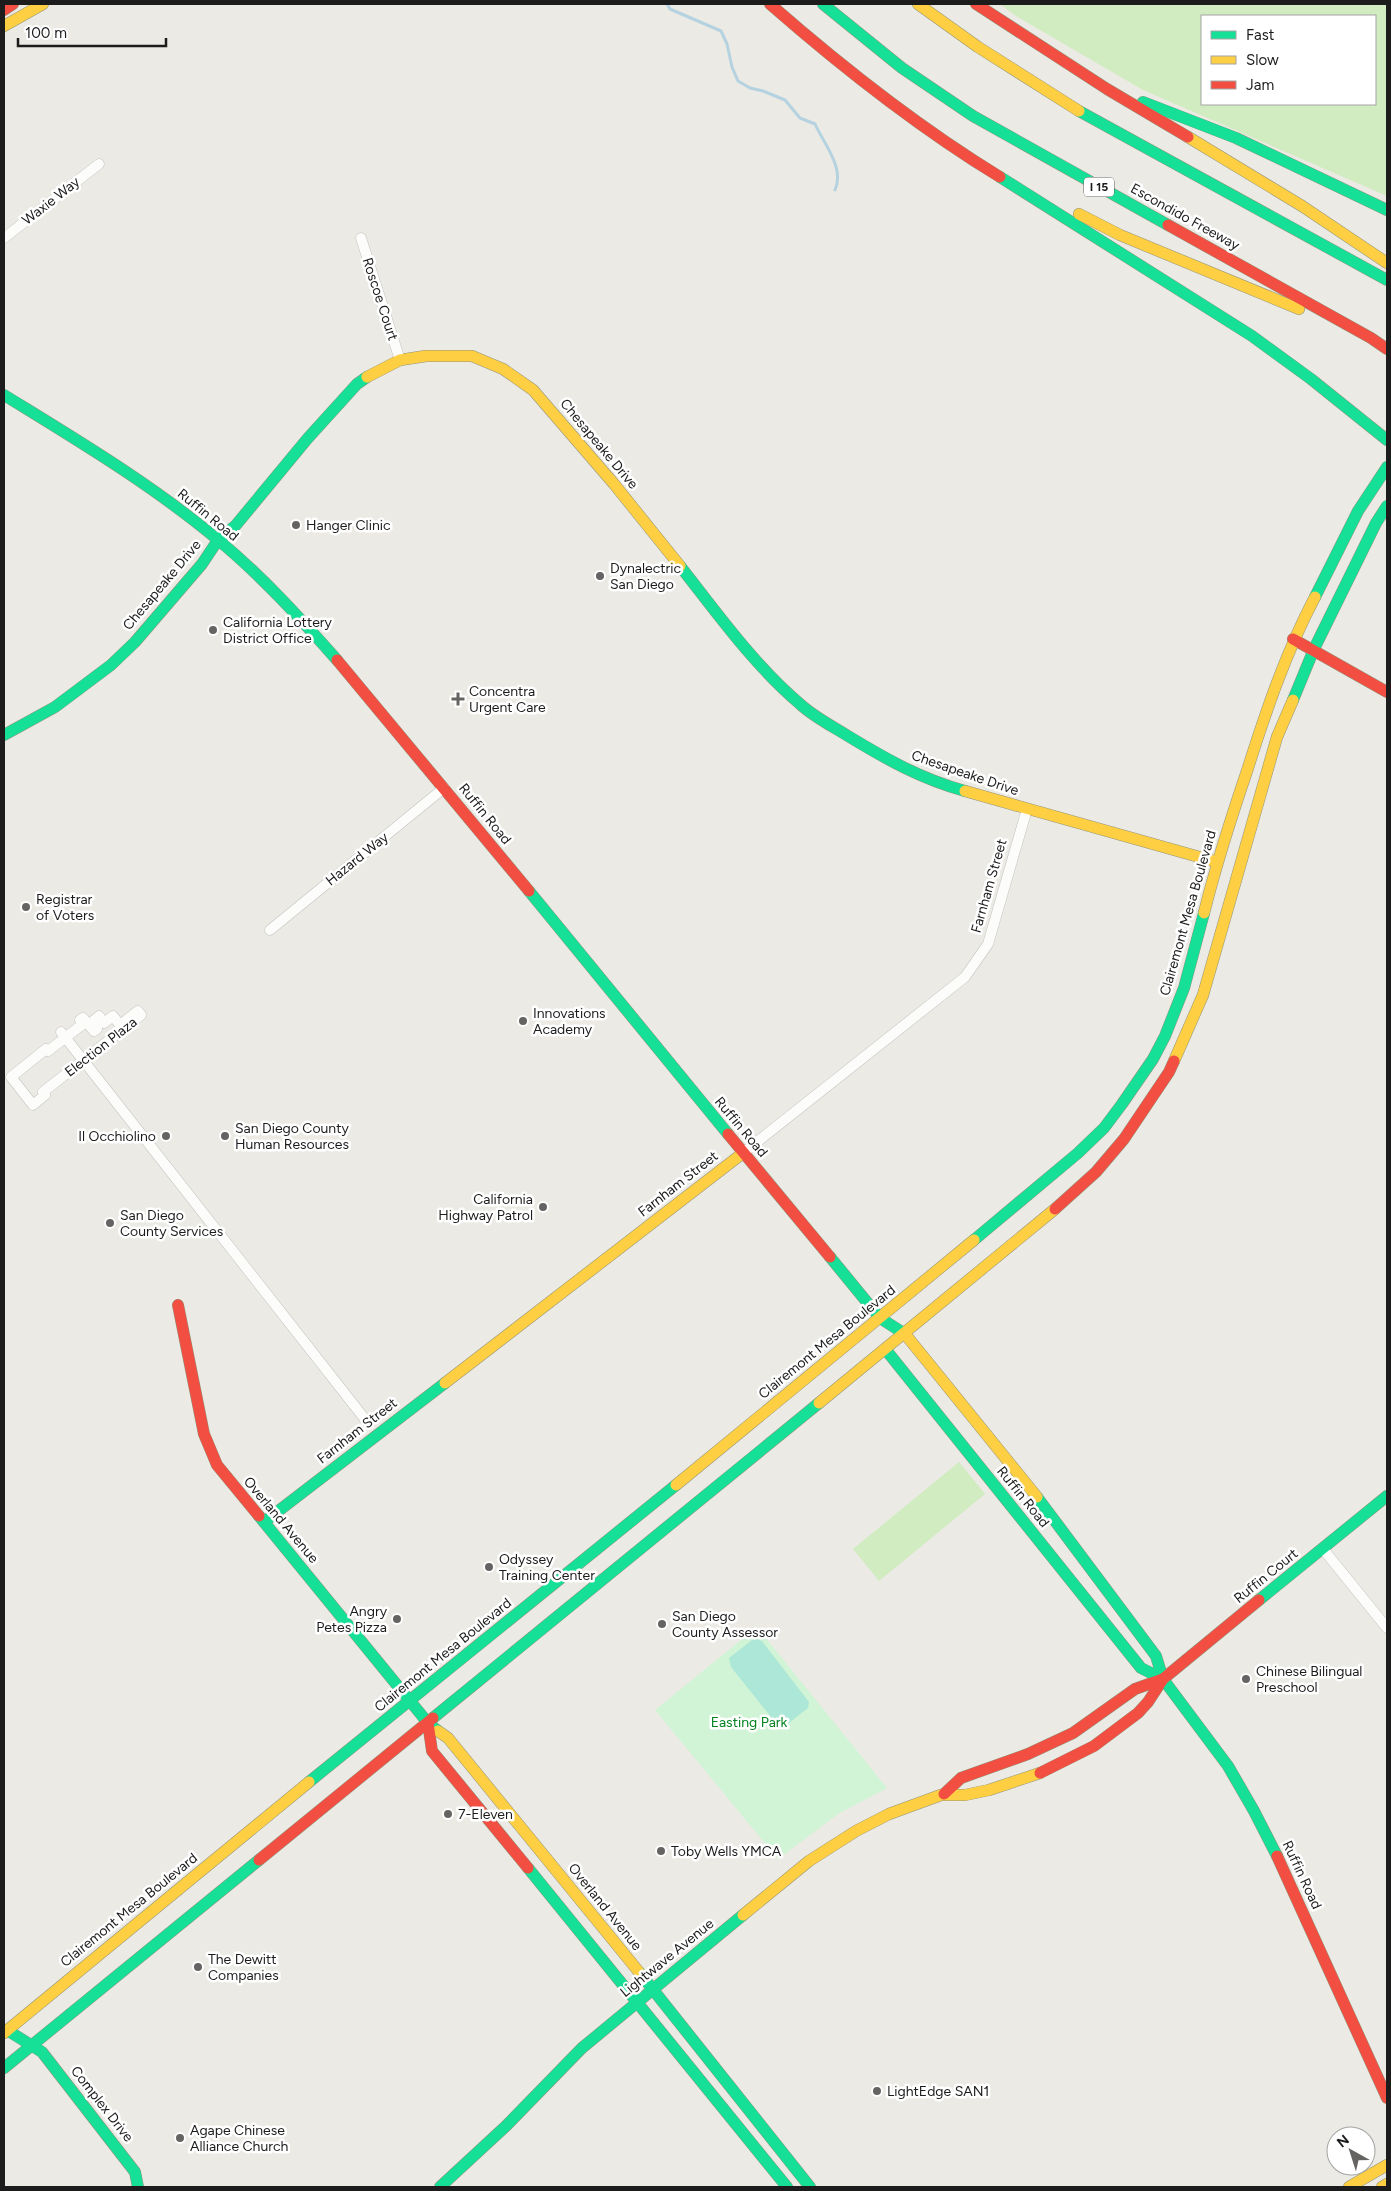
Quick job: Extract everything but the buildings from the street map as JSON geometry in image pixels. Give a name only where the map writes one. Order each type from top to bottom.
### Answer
[{"type":"main road","points":[[4,10],[13,4]]},
{"type":"main road","points":[[4,26],[43,4]]},
{"type":"main road","points":[[770,4],[838,63],[972,160],[1064,216],[1252,336],[1311,379],[1387,440]]},
{"type":"main road","name":"Escondido Freeway","points":[[823,4],[902,68],[973,116],[1371,338],[1387,349]]},
{"type":"main road","points":[[918,4],[978,47],[1074,108],[1387,280]]},
{"type":"main road","points":[[976,4],[1107,89],[1302,206],[1387,263]]},
{"type":"main road","points":[[1107,89],[1192,119],[1309,171],[1387,210]]},
{"type":"main road","points":[[937,135],[1025,186],[1120,236],[1371,338]]},
{"type":"main road","name":"Chesapeake Drive","points":[[4,735],[55,707],[111,665],[135,642],[202,564],[218,540],[236,524],[347,394],[369,375],[400,360],[426,356],[472,356],[503,369],[527,386],[599,466],[736,636],[780,685],[801,705],[825,722],[896,765],[944,784],[1217,862]]},
{"type":"main road","name":"Ruffin Road","points":[[4,395],[96,451],[172,504],[218,540],[289,606],[344,668],[444,788],[742,1153],[880,1318],[905,1334],[1024,1482],[1156,1656],[1163,1679],[1228,1766],[1280,1862],[1387,2098]]},
{"type":"main road","name":"Clairemont Mesa Boulevard","points":[[5,2030],[294,1794],[411,1702],[880,1318],[1078,1153],[1104,1128],[1153,1059],[1184,988],[1217,862],[1260,730],[1293,639],[1358,511],[1387,467]]},
{"type":"main road","points":[[4,2068],[886,1350],[1047,1216],[1096,1172],[1124,1139],[1169,1072],[1202,995],[1270,757],[1314,649],[1376,523],[1387,506]]},
{"type":"main road","points":[[1293,639],[1314,649],[1387,692]]},
{"type":"main road","name":"Farnham Street","points":[[264,1522],[742,1153]]},
{"type":"main road","name":"Overland Avenue","points":[[178,1305],[204,1434],[217,1465],[428,1723],[448,1738],[653,1989],[810,2187]]},
{"type":"main road","name":"Ruffin Road","points":[[880,1318],[886,1350],[1141,1668],[1163,1679]]},
{"type":"main road","name":"Ruffin Court","points":[[1163,1679],[1387,1496]]},
{"type":"main road","name":"Lightwave Avenue","points":[[944,1794],[966,1796],[1001,1786],[1038,1774],[1081,1753],[1116,1731],[1146,1706],[1163,1679]]},
{"type":"main road","name":"Lightwave Avenue","points":[[440,2187],[506,2126],[582,2048],[809,1862],[845,1837],[900,1810],[944,1794],[961,1778],[1028,1754],[1072,1733],[1135,1689],[1163,1679]]},
{"type":"main road","points":[[428,1723],[432,1751],[638,2001],[787,2187]]},
{"type":"main road","name":"Complex Drive","points":[[5,2030],[32,2045],[45,2055],[135,2172],[138,2187]]},
{"type":"main road","points":[[1349,2187],[1387,2165]]},
{"type":"main road","points":[[1382,2187],[1387,2184]]},
{"type":"street","name":"Waxie Way","points":[[4,238],[99,164]]},
{"type":"street","name":"Roscoe Court","points":[[361,238],[400,360]]},
{"type":"street","name":"Hazard Way","points":[[270,930],[444,788]]},
{"type":"street","name":"Farnham Street","points":[[742,1153],[965,977],[988,944],[1027,809]]},
{"type":"street","name":"Election Plaza","points":[[138,1011],[141,1015],[43,1092],[45,1095],[33,1105],[11,1077],[46,1049],[48,1051],[63,1035],[83,1024],[80,1020],[83,1018],[94,1031],[97,1028],[92,1022],[99,1016],[104,1023],[113,1016],[120,1025],[138,1011]]},
{"type":"street","points":[[63,1035],[368,1423]]},
{"type":"street","points":[[1323,1549],[1387,1628]]},
{"type":"green space","points":[[1000,4],[1387,4],[1387,196],[1143,90],[1016,16]]},
{"type":"green space","points":[[959,1462],[985,1494],[879,1581],[853,1549]]},
{"type":"green space","name":"Easting Park","points":[[757,1627],[887,1788],[838,1814],[778,1859],[655,1710]]},
{"type":"green space","points":[[752,1640],[762,1641],[809,1702],[808,1708],[785,1726],[775,1722],[731,1667],[729,1658]]},
{"type":"waterway","points":[[667,4],[670,9],[721,31],[738,81],[750,88],[785,100],[800,118],[815,124],[835,165],[837,173],[835,190]]},
{"type":"traffic: fast","points":[[823,4],[902,68],[973,116],[1168,225]]},
{"type":"traffic: fast","points":[[1143,102],[1236,138],[1387,210]]},
{"type":"traffic: fast","points":[[1079,111],[1387,280]]},
{"type":"traffic: fast","points":[[1000,177],[1252,336],[1311,379],[1387,440]]},
{"type":"traffic: fast","points":[[4,735],[55,707],[111,665],[135,642],[202,564],[218,540],[236,525],[308,438],[357,384],[367,377]]},
{"type":"traffic: fast","points":[[4,395],[113,463],[192,519],[264,582],[337,660]]},
{"type":"traffic: fast","points":[[1315,597],[1358,511],[1387,467]]},
{"type":"traffic: fast","points":[[1293,700],[1314,649],[1376,523],[1387,506]]},
{"type":"traffic: fast","points":[[680,566],[752,656],[805,709],[890,760],[934,781],[965,791]]},
{"type":"traffic: fast","points":[[529,891],[728,1134]]},
{"type":"traffic: fast","points":[[974,1240],[1078,1153],[1104,1128],[1122,1104],[1153,1059],[1165,1036],[1184,988],[1204,913]]},
{"type":"traffic: fast","points":[[830,1257],[880,1318],[905,1334]]},
{"type":"traffic: fast","points":[[886,1350],[1141,1668],[1163,1679]]},
{"type":"traffic: fast","points":[[264,1522],[445,1383]]},
{"type":"traffic: fast","points":[[433,1718],[819,1403]]},
{"type":"traffic: fast","points":[[309,1782],[676,1485]]},
{"type":"traffic: fast","points":[[1259,1600],[1387,1496]]},
{"type":"traffic: fast","points":[[1037,1497],[1156,1656],[1163,1679],[1228,1766],[1277,1856]]},
{"type":"traffic: fast","points":[[259,1516],[428,1723],[438,1731]]},
{"type":"traffic: fast","points":[[4,2068],[259,1860]]},
{"type":"traffic: fast","points":[[528,1868],[787,2187]]},
{"type":"traffic: fast","points":[[440,2187],[506,2126],[582,2048],[743,1915]]},
{"type":"traffic: fast","points":[[639,1972],[810,2187]]},
{"type":"traffic: fast","points":[[7,2030],[42,2052],[135,2172],[138,2187]]},
{"type":"traffic: slow","points":[[4,26],[43,4]]},
{"type":"traffic: slow","points":[[918,4],[978,47],[1079,111]]},
{"type":"traffic: slow","points":[[1188,137],[1302,206],[1387,263]]},
{"type":"traffic: slow","points":[[1079,214],[1120,235],[1299,309]]},
{"type":"traffic: slow","points":[[367,377],[400,360],[426,356],[472,356],[503,369],[533,390],[614,484],[680,566]]},
{"type":"traffic: slow","points":[[1204,913],[1224,842],[1269,704],[1295,639],[1315,597]]},
{"type":"traffic: slow","points":[[1174,1061],[1203,995],[1277,737],[1293,700]]},
{"type":"traffic: slow","points":[[965,791],[1217,862]]},
{"type":"traffic: slow","points":[[445,1383],[743,1153]]},
{"type":"traffic: slow","points":[[819,1403],[1055,1209]]},
{"type":"traffic: slow","points":[[676,1485],[974,1240]]},
{"type":"traffic: slow","points":[[905,1334],[1037,1497]]},
{"type":"traffic: slow","points":[[438,1731],[448,1738],[639,1972]]},
{"type":"traffic: slow","points":[[743,1915],[809,1861],[856,1831],[889,1814],[941,1795],[965,1795],[989,1790],[1040,1773]]},
{"type":"traffic: slow","points":[[4,2033],[309,1782]]},
{"type":"traffic: slow","points":[[1349,2187],[1387,2165]]},
{"type":"traffic: slow","points":[[1382,2187],[1387,2184]]},
{"type":"traffic: jam","points":[[4,10],[13,4]]},
{"type":"traffic: jam","points":[[770,4],[825,51],[910,117],[1000,177]]},
{"type":"traffic: jam","points":[[976,4],[1107,89],[1188,137]]},
{"type":"traffic: jam","points":[[1168,225],[1371,338],[1387,349]]},
{"type":"traffic: jam","points":[[1293,639],[1387,692]]},
{"type":"traffic: jam","points":[[337,660],[529,891]]},
{"type":"traffic: jam","points":[[1055,1209],[1096,1172],[1124,1139],[1169,1072],[1174,1061]]},
{"type":"traffic: jam","points":[[728,1134],[830,1257]]},
{"type":"traffic: jam","points":[[178,1305],[204,1434],[217,1465],[259,1516]]},
{"type":"traffic: jam","points":[[1040,1773],[1094,1746],[1138,1713],[1148,1702],[1163,1679],[1259,1600]]},
{"type":"traffic: jam","points":[[944,1794],[961,1778],[1028,1754],[1073,1733],[1135,1689],[1163,1679]]},
{"type":"traffic: jam","points":[[259,1860],[433,1718]]},
{"type":"traffic: jam","points":[[428,1723],[432,1751],[528,1868]]},
{"type":"traffic: jam","points":[[1277,1856],[1387,2098]]},
{"type":"place","name":"Hanger Clinic","points":[[296,525]]},
{"type":"place","name":"Dynalectric San Diego","points":[[600,576]]},
{"type":"place","name":"California Lottery District Office","points":[[213,630]]},
{"type":"place","name":"Concentra Urgent Care","points":[[458,699]]},
{"type":"place","name":"Registrar of Voters","points":[[26,907]]},
{"type":"place","name":"Innovations Academy","points":[[523,1021]]},
{"type":"place","name":"Il Occhiolino","points":[[166,1136]]},
{"type":"place","name":"San Diego County Human Resources","points":[[225,1136]]},
{"type":"place","name":"California Highway Patrol","points":[[543,1207]]},
{"type":"place","name":"San Diego County Services","points":[[110,1223]]},
{"type":"place","name":"Odyssey Training Center","points":[[489,1567]]},
{"type":"place","name":"Angry Petes Pizza","points":[[397,1619]]},
{"type":"place","name":"San Diego County Assessor","points":[[662,1624]]},
{"type":"place","name":"Chinese Bilingual Preschool","points":[[1246,1679]]},
{"type":"place","name":"7-Eleven","points":[[448,1814]]},
{"type":"place","name":"Toby Wells YMCA","points":[[661,1851]]},
{"type":"place","name":"The Dewitt Companies","points":[[198,1967]]},
{"type":"place","name":"LightEdge SAN1","points":[[877,2091]]},
{"type":"place","name":"Agape Chinese Alliance Church","points":[[180,2138]]}]
